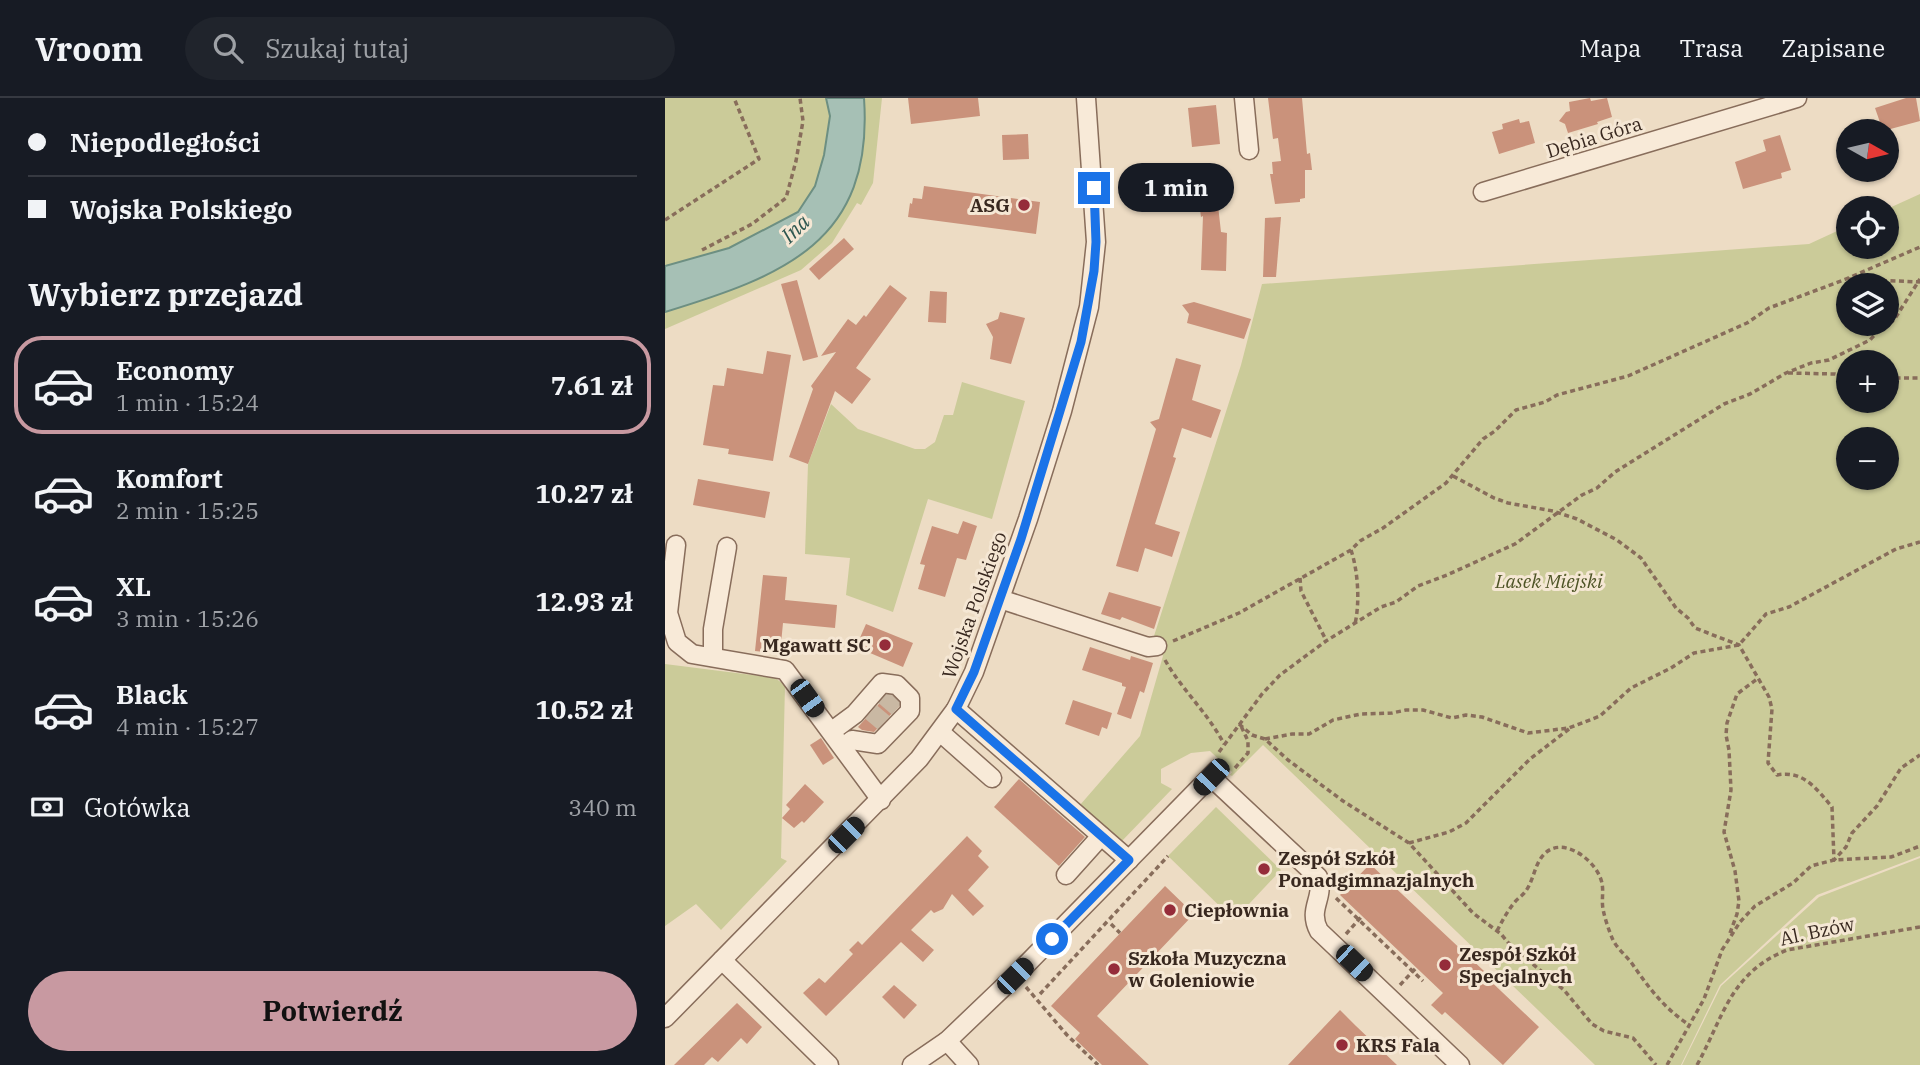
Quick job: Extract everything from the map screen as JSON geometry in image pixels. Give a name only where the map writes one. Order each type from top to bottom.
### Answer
[{"type":"street","name":"Wojska Polskiego","points":[[665,1018],[881,800],[940,732],[956,709],[974,672],[1062,411],[1089,307],[1096,242],[1086,98]]},
{"type":"street","points":[[1244,98],[1249,150]]},
{"type":"street","name":"Dębia Góra","points":[[1483,192],[1797,98]]},
{"type":"street","points":[[676,545],[668,613],[677,642],[692,654],[785,670],[881,800]]},
{"type":"street","points":[[713,657],[713,629],[727,547]]},
{"type":"street","points":[[1000,598],[1149,647],[1157,646]]},
{"type":"street","points":[[832,731],[874,722],[891,702],[874,722]]},
{"type":"street","points":[[956,709],[1129,860]]},
{"type":"street","points":[[843,747],[852,740],[878,744],[874,722]]},
{"type":"street","points":[[940,732],[992,778]]},
{"type":"street","points":[[912,1065],[947,1041],[1015,976],[1215,773],[1318,877],[1321,886],[1314,920],[1319,931],[1460,1065]]},
{"type":"street","points":[[1066,875],[1101,836]]},
{"type":"street","points":[[722,960],[829,1065]]},
{"type":"street","points":[[947,1041],[969,1065]]},
{"type":"path","points":[[665,220],[759,159],[734,98]]},
{"type":"path","points":[[702,250],[752,224],[786,198],[803,121],[800,98]]},
{"type":"path","points":[[1860,273],[1920,247]]},
{"type":"path","points":[[1899,280],[1919,281]]},
{"type":"path","points":[[1836,283],[1769,308],[1747,323],[1628,376],[1557,395],[1545,402],[1516,410],[1483,439],[1453,476],[1351,550],[1238,613],[1157,646],[1174,677],[1217,731],[1223,745],[1280,675],[1327,641],[1381,607],[1396,602],[1418,586],[1501,551],[1560,513],[1631,461],[1724,404],[1750,394],[1786,373],[1811,363],[1829,360],[1870,340],[1893,320],[1919,281]]},
{"type":"path","points":[[1786,373],[1836,374]]},
{"type":"path","points":[[1899,378],[1920,378]]},
{"type":"path","points":[[1453,476],[1508,503],[1560,513],[1603,532],[1641,558],[1676,608],[1695,628],[1739,645],[1769,696],[1772,709],[1768,763],[1777,775],[1791,772],[1805,779],[1832,807],[1834,860]]},
{"type":"path","points":[[1265,739],[1309,734],[1333,720],[1352,716],[1406,710],[1423,710],[1452,718],[1466,715],[1482,717],[1528,733],[1569,728],[1600,716],[1631,688],[1694,653],[1739,645],[1766,614],[1789,607],[1896,548],[1920,542]]},
{"type":"path","points":[[1351,550],[1357,579],[1358,610],[1354,625]]},
{"type":"path","points":[[1300,578],[1301,590],[1327,641]]},
{"type":"path","points":[[1667,1065],[1704,999],[1737,914],[1739,901],[1735,872],[1724,832],[1731,790],[1727,723],[1737,694],[1757,679]]},
{"type":"path","points":[[1240,724],[1252,735],[1265,739],[1295,766],[1343,801],[1409,843],[1473,913],[1564,990],[1592,1024],[1604,1031],[1633,1038],[1657,1065]]},
{"type":"path","points":[[1215,773],[1231,773],[1248,753],[1248,741],[1240,724]]},
{"type":"path","points":[[1409,843],[1449,832],[1466,823],[1529,759],[1569,728]]},
{"type":"path","points":[[1834,860],[1846,847],[1852,832],[1877,806],[1901,768],[1920,755]]},
{"type":"path","points":[[1728,938],[1765,898],[1793,883],[1811,866],[1834,860],[1891,857],[1920,846]]},
{"type":"path","points":[[1497,931],[1515,901],[1524,894],[1546,852],[1555,847],[1574,850],[1597,870],[1601,879],[1603,909],[1617,947],[1668,1009],[1689,1024]]},
{"type":"path","points":[[1039,994],[1168,856]]},
{"type":"path","points":[[1336,947],[1362,916]]},
{"type":"path","points":[[1111,924],[1120,933]]},
{"type":"path","name":"Al. Bzów","points":[[1697,1065],[1740,981],[1768,957],[1787,950],[1920,927]]},
{"type":"path","points":[[1389,997],[1416,968]]},
{"type":"path","points":[[1015,976],[1067,1035],[1098,1065]]},
{"type":"green space","points":[[665,98],[882,98],[873,183],[861,205],[857,203],[832,243],[801,270],[665,329]]},
{"type":"green space","name":"Lasek Miejski","points":[[1920,194],[1920,856],[1817,895],[1720,985],[1681,1065],[1595,1065],[1263,745],[1232,776],[1232,772],[1210,751],[1191,753],[1161,769],[1161,783],[1172,789],[1120,843],[1080,805],[1140,736],[1163,656],[1154,636],[1241,365],[1262,284],[1809,244],[1836,232],[1836,259],[1899,259],[1899,204]]},
{"type":"green space","points":[[962,382],[1025,401],[992,519],[928,499],[893,612],[846,595],[850,558],[805,554],[808,464],[831,404],[858,429],[915,449],[925,449],[935,442],[944,415],[953,415]]},
{"type":"green space","points":[[665,664],[775,678],[785,685],[781,858],[787,861],[721,930],[696,904],[665,926]]},
{"type":"green space","points":[[1216,807],[1281,870],[1234,920],[1168,856]]},
{"type":"green space","points":[[1920,858],[1920,1065],[1682,1065],[1721,986],[1819,897]]},
{"type":"water","name":"Ina","points":[[826,98],[864,98],[863,147],[854,187],[837,220],[813,246],[782,266],[747,284],[665,312],[665,266],[729,248],[798,212],[815,186],[824,155],[830,116]]},
{"type":"building","points":[[908,98],[978,98],[980,116],[911,124]]},
{"type":"building","points":[[1268,98],[1302,98],[1307,154],[1310,153],[1312,170],[1305,170],[1305,198],[1300,199],[1300,202],[1275,204],[1270,174],[1273,174],[1272,162],[1281,161],[1278,138],[1273,139]]},
{"type":"building","points":[[1590,98],[1591,101],[1607,98],[1612,117],[1568,133],[1565,124],[1559,121],[1570,111],[1569,102]]},
{"type":"building","points":[[1906,98],[1916,98],[1920,121],[1899,127],[1899,119],[1879,119],[1875,108]]},
{"type":"building","points":[[1216,105],[1220,144],[1192,147],[1188,108]]},
{"type":"building","points":[[1519,119],[1520,123],[1529,121],[1535,143],[1499,154],[1492,132],[1503,129],[1502,124]]},
{"type":"building","points":[[1028,134],[1029,159],[1003,160],[1002,135]]},
{"type":"building","points":[[1780,135],[1791,170],[1781,173],[1782,178],[1743,189],[1735,162],[1766,151],[1763,140]]},
{"type":"building","points":[[1214,170],[1221,232],[1227,233],[1226,271],[1201,270],[1203,216],[1201,217],[1193,173]]},
{"type":"building","points":[[924,186],[1040,202],[1036,234],[908,217],[910,203],[912,204],[913,198],[922,199]]},
{"type":"building","points":[[1281,217],[1276,277],[1263,277],[1265,218]]},
{"type":"building","points":[[844,238],[854,249],[819,280],[809,269]]},
{"type":"building","points":[[797,280],[818,357],[803,361],[781,284]]},
{"type":"building","points":[[890,285],[907,298],[856,368],[871,379],[852,404],[835,391],[808,464],[789,457],[813,389],[811,386],[836,352],[821,356],[848,319],[856,325],[864,315],[866,317]]},
{"type":"building","points":[[930,291],[947,292],[946,323],[928,322]]},
{"type":"building","points":[[1194,302],[1251,319],[1244,339],[1187,323],[1189,314],[1182,305]]},
{"type":"building","points":[[1000,312],[1025,318],[1011,364],[990,359],[993,337],[986,324],[998,319]]},
{"type":"building","points":[[767,351],[791,355],[773,461],[728,454],[729,449],[703,445],[713,385],[724,386],[727,368],[763,374]]},
{"type":"building","points":[[1176,358],[1201,365],[1192,400],[1221,410],[1211,438],[1182,428],[1173,457],[1176,458],[1155,524],[1180,532],[1172,557],[1145,548],[1138,572],[1116,566],[1156,429],[1150,422],[1159,419]]},
{"type":"building","points":[[698,479],[770,492],[765,518],[693,505]]},
{"type":"building","points":[[963,521],[977,526],[966,560],[957,558],[945,597],[918,589],[925,565],[920,564],[932,526],[958,534]]},
{"type":"building","points":[[763,575],[787,577],[785,600],[837,605],[835,628],[783,623],[780,654],[755,651]]},
{"type":"building","points":[[1109,592],[1161,607],[1154,629],[1122,617],[1120,620],[1101,614]]},
{"type":"building","name":"Mgawatt SC","points":[[866,624],[913,643],[903,667],[856,647]]},
{"type":"building","points":[[1090,647],[1130,660],[1131,656],[1153,663],[1144,693],[1140,691],[1131,719],[1117,714],[1126,687],[1122,686],[1122,683],[1082,670]]},
{"type":"building","points":[[887,695],[892,696],[899,706],[874,732],[858,727]]},
{"type":"building","points":[[1073,700],[1112,713],[1107,729],[1102,727],[1099,736],[1065,724]]},
{"type":"building","points":[[821,738],[834,758],[823,765],[810,745]]},
{"type":"building","points":[[1019,779],[1085,837],[1059,866],[994,807]]},
{"type":"building","points":[[805,784],[824,802],[804,823],[802,821],[794,828],[782,818],[790,809],[786,805]]},
{"type":"building","points":[[967,836],[982,851],[978,856],[989,867],[968,890],[984,906],[973,916],[952,894],[943,909],[934,913],[931,910],[911,930],[934,950],[923,962],[901,942],[826,1016],[803,993],[819,978],[825,983],[853,954],[849,950],[858,941],[862,945]]},
{"type":"building","name":"Zespół Szkół Specjalnych","points":[[1370,864],[1484,971],[1482,973],[1539,1027],[1503,1065],[1445,1012],[1442,1015],[1431,1005],[1443,993],[1340,895]]},
{"type":"building","name":"Szkoła Muzyczna w Goleniowie","points":[[1165,886],[1194,914],[1097,1016],[1149,1065],[1102,1065],[1075,1039],[1080,1033],[1051,1006]]},
{"type":"building","points":[[894,985],[917,1005],[904,1019],[882,997]]},
{"type":"building","points":[[737,1003],[762,1027],[747,1044],[741,1038],[718,1062],[712,1057],[704,1065],[674,1065]]},
{"type":"building","name":"KRS Fala","points":[[1340,1010],[1356,1026],[1397,1065],[1288,1065]]},
{"type":"tunnel","points":[[884,696],[898,708]]},
{"type":"tunnel","points":[[871,712],[884,723]]},
{"type":"place","name":"ASG","points":[[1024,205]]},
{"type":"place","name":"Mgawatt SC","points":[[885,645]]},
{"type":"place","name":"Zespół Szkół Ponadgimnazjalnych","points":[[1264,869]]},
{"type":"place","name":"Ciepłownia","points":[[1170,910]]},
{"type":"place","name":"Zespół Szkół Specjalnych","points":[[1445,965]]},
{"type":"place","name":"Szkoła Muzyczna w Goleniowie","points":[[1114,969]]},
{"type":"place","name":"KRS Fala","points":[[1342,1045]]},
{"type":"route","points":[[1052,939],[1129,860],[956,709],[974,672],[1021,539],[1081,342],[1094,271],[1094,188]]}]
